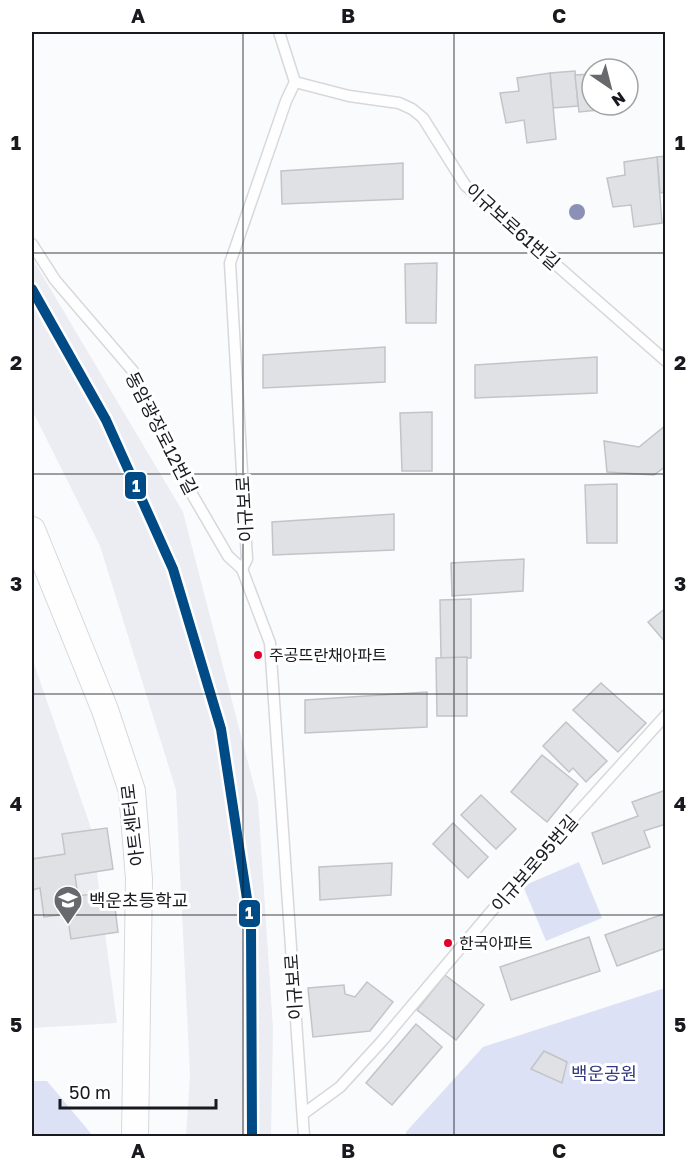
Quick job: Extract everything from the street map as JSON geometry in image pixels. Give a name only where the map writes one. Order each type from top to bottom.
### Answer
[{"type":"street","name":"아트센터로","points":[[32,530],[105,710],[132,791],[139,879],[135,1137]]},
{"type":"lane","points":[[279,32],[296,82]]},
{"type":"lane","name":"이규보로61번길","points":[[296,82],[349,96],[399,103],[412,109],[423,118],[465,185],[666,361]]},
{"type":"lane","name":"이규보로","points":[[296,82],[286,101],[230,263],[247,559],[242,569],[270,643],[304,1137]]},
{"type":"lane","name":"동암광장로12번길","points":[[32,243],[55,280],[133,371],[189,489],[228,556],[242,569]]},
{"type":"lane","name":"이규보로95번길","points":[[303,1114],[340,1087],[382,1041],[527,869],[666,715]]},
{"type":"shaded area","points":[[32,258],[183,512],[258,801],[273,1028],[271,1136],[186,1136],[190,1075],[176,790],[100,546],[32,410]]},
{"type":"shaded area","name":"백운초등학교","points":[[32,658],[91,828],[117,1023],[32,1028]]},
{"type":"green space","points":[[579,862],[602,918],[546,941],[523,886]]},
{"type":"green space","name":"백운공원","points":[[665,988],[665,1136],[406,1136],[406,1132],[483,1047]]},
{"type":"green space","points":[[32,1081],[47,1081],[93,1136],[32,1136]]},
{"type":"building","points":[[575,71],[578,106],[553,108],[550,73]]},
{"type":"building","points":[[550,73],[556,139],[527,143],[524,120],[506,123],[500,93],[519,91],[517,78]]},
{"type":"building","points":[[575,75],[580,75],[580,112],[579,112]]},
{"type":"building","points":[[666,156],[666,192],[660,193],[657,157]]},
{"type":"building","points":[[657,157],[662,223],[634,227],[631,205],[613,207],[607,178],[625,175],[624,162]]},
{"type":"building","points":[[403,163],[403,199],[282,204],[281,171]]},
{"type":"building","points":[[437,263],[436,323],[406,323],[405,264]]},
{"type":"building","points":[[385,347],[385,382],[263,388],[263,355]]},
{"type":"building","points":[[597,357],[597,393],[475,398],[475,365]]},
{"type":"building","points":[[432,412],[432,471],[402,471],[400,413]]},
{"type":"building","points":[[666,425],[666,466],[654,475],[607,472],[604,441],[639,447]]},
{"type":"building","points":[[617,484],[617,543],[587,543],[585,485]]},
{"type":"building","points":[[394,514],[394,550],[273,555],[272,522]]},
{"type":"building","points":[[524,559],[523,591],[452,596],[451,563]]},
{"type":"building","points":[[471,599],[471,658],[441,658],[440,600]]},
{"type":"building","points":[[666,608],[666,643],[648,622]]},
{"type":"building","points":[[467,657],[467,716],[437,716],[436,658]]},
{"type":"building","points":[[601,683],[646,723],[618,752],[573,710]]},
{"type":"building","points":[[427,692],[427,727],[305,733],[305,700]]},
{"type":"building","points":[[566,722],[607,761],[586,782],[573,768],[569,772],[543,746]]},
{"type":"building","points":[[542,755],[578,784],[547,822],[511,792]]},
{"type":"building","points":[[666,790],[666,824],[644,831],[650,847],[603,864],[592,833],[638,816],[632,802]]},
{"type":"building","points":[[481,795],[516,829],[496,849],[461,815]]},
{"type":"building","points":[[453,823],[488,857],[468,878],[433,844]]},
{"type":"building","points":[[107,828],[113,869],[75,875],[78,896],[113,891],[118,932],[71,939],[67,914],[44,917],[40,888],[32,890],[32,859],[65,854],[62,834]]},
{"type":"building","points":[[392,863],[391,895],[320,900],[319,867]]},
{"type":"building","points":[[666,913],[666,948],[617,966],[605,935]]},
{"type":"building","points":[[589,937],[600,971],[511,1000],[500,967]]},
{"type":"building","points":[[445,975],[484,1005],[456,1040],[417,1010]]},
{"type":"building","points":[[367,982],[393,1002],[370,1031],[313,1037],[308,988],[344,985],[345,994],[355,997]]},
{"type":"building","points":[[416,1024],[442,1047],[392,1105],[366,1083]]},
{"type":"building","points":[[544,1051],[567,1062],[562,1083],[531,1069]]},
{"type":"transit line","name":"1","points":[[32,289],[106,420],[173,569],[221,729],[251,925],[252,1136]]},
{"type":"place","name":"주공뜨란채아파트","points":[[258,655]]},
{"type":"place","name":"백운초등학교","points":[[68,926]]},
{"type":"place","name":"한국아파트","points":[[448,943]]}]
